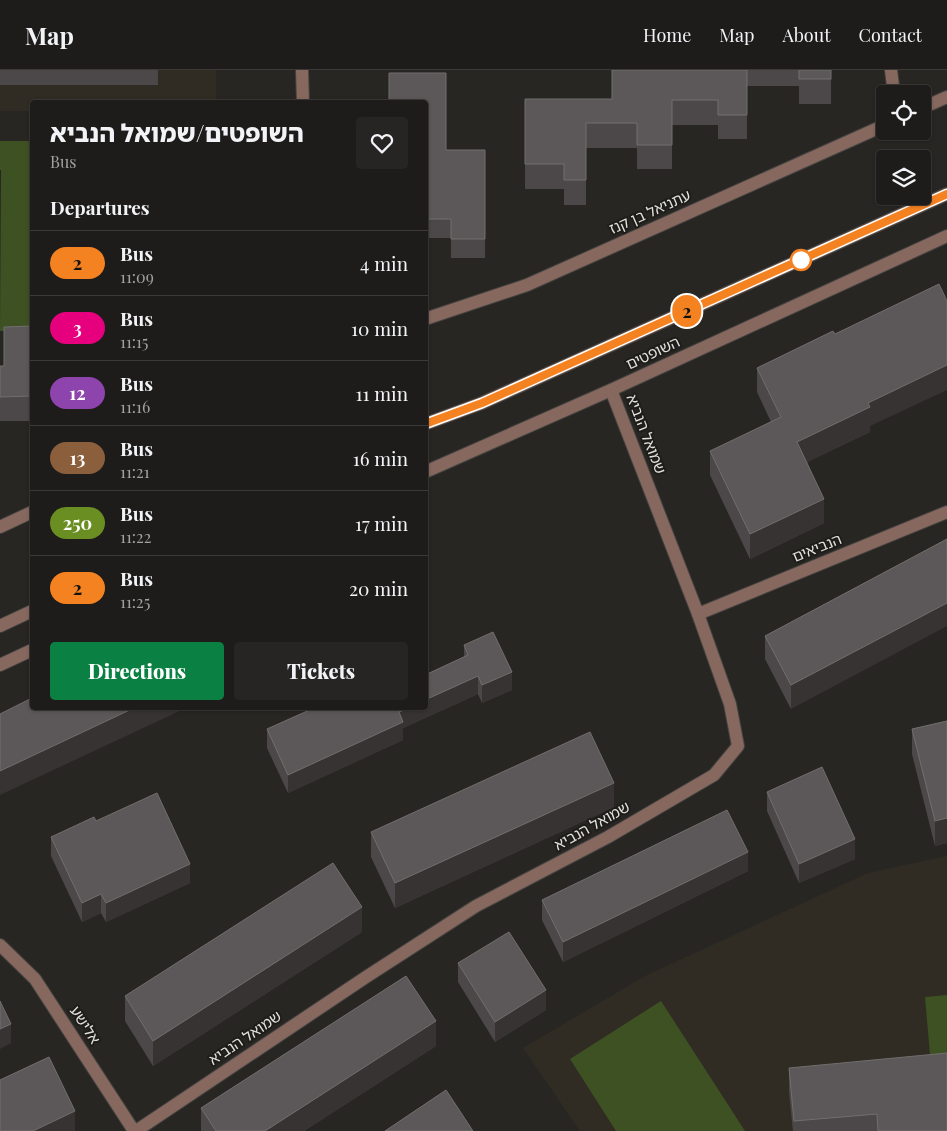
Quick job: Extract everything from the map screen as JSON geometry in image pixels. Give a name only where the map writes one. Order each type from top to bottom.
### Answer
[{"type":"street","points":[[302,70],[303,100]]},
{"type":"street","points":[[891,70],[893,85]]},
{"type":"street","points":[[931,104],[947,97]]},
{"type":"street","name":"עתניאל בן קנז","points":[[428,318],[527,285],[876,129]]},
{"type":"street","name":"השופטים","points":[[428,423],[482,403],[947,194]]},
{"type":"street","name":"השופטים","points":[[428,471],[611,390],[947,236]]},
{"type":"street","name":"שמואל הנביא","points":[[135,1131],[476,906],[608,837],[714,775],[738,746],[730,704],[698,614],[611,390]]},
{"type":"street","name":"הנביאים","points":[[698,614],[947,512]]},
{"type":"street","points":[[0,527],[30,513]]},
{"type":"street","points":[[0,626],[30,612]]},
{"type":"street","points":[[0,665],[30,651]]},
{"type":"street","name":"אלישע","points":[[0,945],[35,979],[135,1131]]},
{"type":"shaded area","points":[[0,70],[216,70],[216,100],[30,100],[30,111],[0,111]]},
{"type":"shaded area","points":[[947,856],[947,1131],[580,1131],[523,1048],[645,976],[868,873]]},
{"type":"green space","points":[[0,141],[30,141],[30,331],[0,331]]},
{"type":"green space","points":[[947,995],[947,1064],[931,1066],[925,997]]},
{"type":"green space","points":[[661,1001],[745,1131],[616,1131],[570,1059]]},
{"type":"building","points":[[612,70],[747,70],[747,115],[718,115],[718,100],[672,100],[672,145],[637,145],[637,123],[586,123],[586,180],[564,180],[564,164],[525,164],[525,99],[612,99]]},
{"type":"building","points":[[799,70],[831,70],[831,79],[799,79]]},
{"type":"building","points":[[389,73],[446,73],[446,150],[485,150],[485,239],[451,239],[451,219],[428,219],[428,100],[389,100]]},
{"type":"building","points":[[939,284],[947,301],[947,365],[868,403],[870,407],[797,442],[824,499],[750,534],[710,451],[781,417],[757,368],[833,331],[835,334]]},
{"type":"building","points":[[30,326],[30,396],[0,397],[0,366],[4,366],[4,327]]},
{"type":"building","points":[[947,539],[947,603],[791,685],[765,636]]},
{"type":"building","points":[[493,632],[512,672],[482,685],[478,676],[428,699],[428,674],[468,655],[464,645]]},
{"type":"building","points":[[30,699],[30,710],[130,710],[0,771],[0,714]]},
{"type":"building","points":[[310,710],[404,710],[399,712],[403,722],[288,775],[267,729]]},
{"type":"building","points":[[947,721],[947,818],[935,821],[912,729]]},
{"type":"building","points":[[590,732],[614,783],[395,883],[371,832]]},
{"type":"building","points":[[822,767],[855,839],[799,864],[767,792]]},
{"type":"building","points":[[157,793],[190,864],[106,903],[101,894],[82,903],[51,837],[94,817],[96,821]]},
{"type":"building","points":[[727,810],[748,852],[563,942],[542,900]]},
{"type":"building","points":[[333,863],[362,907],[153,1041],[125,996]]},
{"type":"building","points":[[509,932],[546,990],[495,1022],[458,963]]},
{"type":"building","points":[[406,976],[436,1021],[265,1131],[216,1131],[201,1108]]},
{"type":"building","points":[[0,1001],[11,1024],[0,1029]]},
{"type":"building","points":[[947,1053],[947,1131],[878,1131],[877,1114],[794,1121],[789,1068]]},
{"type":"building","points":[[49,1057],[75,1111],[33,1131],[0,1131],[0,1080]]},
{"type":"building","points":[[446,1090],[473,1131],[385,1131]]},
{"type":"bus line","name":"2","points":[[428,423],[482,403],[947,194]]}]
